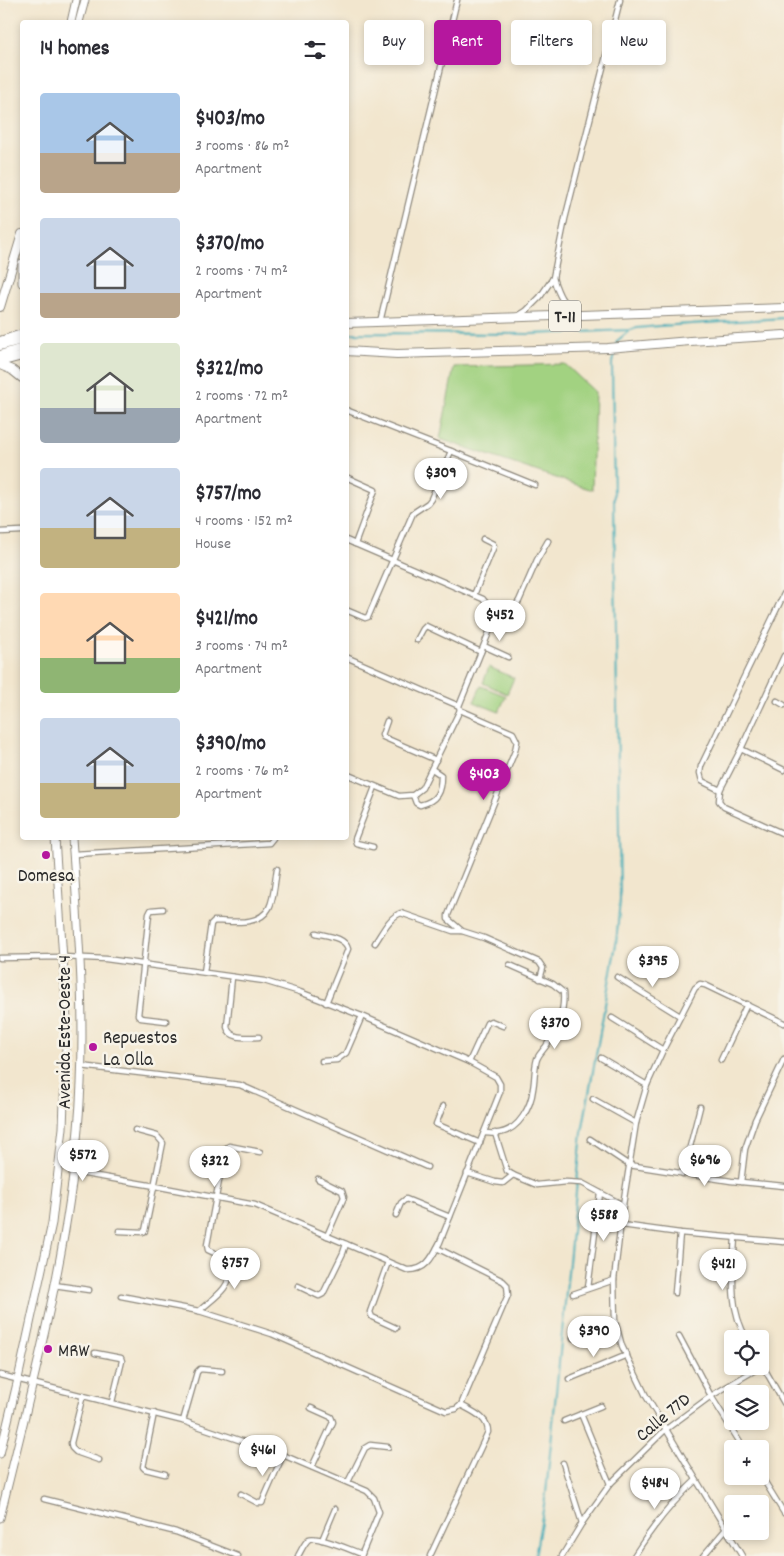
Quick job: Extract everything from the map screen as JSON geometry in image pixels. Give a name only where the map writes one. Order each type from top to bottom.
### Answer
[{"type":"main road","points":[[71,20],[76,0]]},
{"type":"main road","points":[[80,20],[85,0]]},
{"type":"main road","points":[[0,307],[20,241]]},
{"type":"main road","name":"T-11","points":[[349,323],[784,308]]},
{"type":"main road","points":[[0,341],[20,335]]},
{"type":"main road","name":"T-11","points":[[349,352],[397,354],[619,348],[784,335]]},
{"type":"main road","points":[[0,346],[20,341]]},
{"type":"main road","points":[[0,355],[20,349]]},
{"type":"main road","points":[[0,364],[20,357]]},
{"type":"main road","points":[[0,364],[20,376]]},
{"type":"main road","points":[[0,1454],[52,1223],[59,1166],[64,1109],[67,1020],[55,840]]},
{"type":"main road","name":"Avenida Este-Oeste 4","points":[[0,1518],[33,1382],[66,1226],[78,1129],[81,1066],[81,958],[72,840]]},
{"type":"street","points":[[380,322],[457,0]]},
{"type":"street","points":[[515,318],[526,311],[553,278],[565,219],[620,0]]},
{"type":"street","points":[[553,278],[558,294],[566,306],[580,315]]},
{"type":"street","points":[[349,411],[535,485]]},
{"type":"street","points":[[349,611],[364,618],[368,617],[413,514],[428,504],[451,451]]},
{"type":"street","points":[[349,478],[375,490],[355,544]]},
{"type":"street","points":[[0,532],[20,531]]},
{"type":"street","points":[[474,594],[494,546],[483,538]]},
{"type":"street","points":[[349,541],[474,594],[483,599],[492,611],[492,625],[484,646],[459,708],[422,788],[413,795],[399,796],[349,775]]},
{"type":"street","points":[[492,611],[515,606],[548,541]]},
{"type":"street","points":[[720,790],[702,781],[700,773],[702,766],[784,594]]},
{"type":"street","points":[[417,640],[422,629],[426,626],[481,652]]},
{"type":"street","points":[[484,646],[508,657]]},
{"type":"street","points":[[784,656],[720,790],[719,801],[724,807],[784,834]]},
{"type":"street","points":[[349,658],[513,733],[517,742],[448,919],[462,931],[484,938],[536,960],[543,968],[540,979]]},
{"type":"street","points":[[777,701],[784,705]]},
{"type":"street","points":[[387,721],[383,737],[436,760]]},
{"type":"street","points":[[741,749],[784,770]]},
{"type":"street","points":[[413,795],[416,803],[420,805],[430,802],[436,796],[441,784],[441,775],[432,769]]},
{"type":"street","points":[[373,847],[356,843],[355,839],[375,787]]},
{"type":"street","points":[[74,854],[269,844],[272,840]]},
{"type":"street","points":[[204,972],[211,924],[214,921],[250,921],[261,917],[269,908],[277,870]]},
{"type":"street","points":[[163,909],[151,910],[149,914],[138,1016],[166,1021]]},
{"type":"street","points":[[375,943],[390,920],[401,913],[453,931],[462,931]]},
{"type":"street","points":[[316,933],[343,941],[348,949],[326,1003]]},
{"type":"street","points":[[0,958],[62,957],[106,959],[264,981],[362,1016],[468,1062],[496,1077],[500,1084],[500,1092],[437,1248],[426,1265],[420,1269],[407,1270],[255,1205],[73,1172]]},
{"type":"street","points":[[484,1133],[501,1133],[511,1128],[526,1112],[533,1090],[537,1059],[554,1034],[564,1000],[563,992],[553,984],[510,965]]},
{"type":"street","points":[[232,977],[228,1032],[232,1036],[259,1037]]},
{"type":"street","points":[[618,977],[680,1016]]},
{"type":"street","points":[[724,1526],[665,1430],[646,1396],[627,1355],[615,1321],[614,1280],[636,1123],[647,1085],[695,988],[700,984],[705,985],[784,1023]]},
{"type":"street","points":[[720,1060],[747,1004]]},
{"type":"street","points":[[322,1061],[337,1060],[346,1053],[362,1016]]},
{"type":"street","points":[[612,1018],[663,1050]]},
{"type":"street","points":[[468,1062],[487,1023],[491,1021],[503,1026]]},
{"type":"street","points":[[601,1058],[647,1085]]},
{"type":"street","points":[[741,1182],[745,1149],[755,1120],[784,1059]]},
{"type":"street","points":[[81,1066],[240,1085],[427,1167]]},
{"type":"street","points":[[593,1099],[636,1123]]},
{"type":"street","points":[[443,1106],[436,1124],[480,1143]]},
{"type":"street","points":[[683,1174],[700,1107]]},
{"type":"street","points":[[119,1231],[146,1231],[163,1143],[158,1136],[134,1130]]},
{"type":"street","points":[[495,1133],[507,1171],[513,1175],[537,1184],[582,1182],[623,1205]]},
{"type":"street","points":[[590,1138],[629,1165],[741,1182],[784,1186]]},
{"type":"street","points":[[199,1311],[224,1289],[229,1282],[233,1266],[227,1259],[208,1250],[207,1246],[225,1149],[227,1147],[260,1152]]},
{"type":"street","points":[[467,1173],[503,1183],[513,1175]]},
{"type":"street","points":[[318,1179],[342,1191],[344,1197],[327,1236]]},
{"type":"street","points":[[588,1288],[600,1193]]},
{"type":"street","points":[[396,1215],[401,1203],[406,1199],[450,1217]]},
{"type":"street","points":[[622,1225],[680,1233],[784,1242]]},
{"type":"street","points":[[675,1294],[680,1233]]},
{"type":"street","points":[[735,1237],[732,1278],[734,1305],[742,1330]]},
{"type":"street","points":[[298,1286],[319,1296],[323,1294],[344,1253],[346,1244]]},
{"type":"street","points":[[121,1296],[199,1311],[272,1334],[446,1411],[456,1409],[461,1405],[508,1295],[508,1290],[504,1281],[437,1248]]},
{"type":"street","points":[[388,1262],[370,1312],[372,1317],[396,1328]]},
{"type":"street","points":[[573,1294],[614,1280]]},
{"type":"street","points":[[54,1285],[89,1290]]},
{"type":"street","points":[[573,1338],[615,1321]]},
{"type":"street","points":[[679,1336],[711,1396],[738,1440]]},
{"type":"street","points":[[95,1353],[121,1358],[122,1361],[112,1402]]},
{"type":"street","points":[[569,1379],[627,1355]]},
{"type":"street","points":[[183,1421],[197,1372],[200,1370],[222,1371]]},
{"type":"street","points":[[0,1374],[183,1421],[283,1455],[348,1482],[367,1491],[374,1498],[379,1512],[362,1555],[312,1538],[307,1541],[298,1556]]},
{"type":"street","name":"Calle 77D","points":[[562,1556],[582,1523],[610,1484],[665,1430],[743,1375]]},
{"type":"street","points":[[768,1375],[784,1403]]},
{"type":"street","points":[[83,1395],[71,1443],[72,1448],[76,1452],[99,1460]]},
{"type":"street","points":[[430,1556],[488,1432],[488,1425],[484,1419],[461,1405]]},
{"type":"street","points":[[564,1421],[601,1406]]},
{"type":"street","points":[[311,1408],[331,1417],[333,1422],[312,1467]]},
{"type":"street","points":[[154,1413],[143,1467],[145,1470],[165,1474]]},
{"type":"street","points":[[581,1414],[610,1484]]},
{"type":"street","points":[[348,1482],[365,1448],[370,1444],[388,1447]]},
{"type":"street","points":[[241,1494],[258,1503],[262,1503],[283,1455]]},
{"type":"street","points":[[563,1463],[582,1523]]},
{"type":"street","points":[[634,1556],[650,1531],[696,1480]]},
{"type":"street","points":[[767,1485],[784,1513]]},
{"type":"street","points":[[44,1499],[176,1532],[238,1556]]},
{"type":"street","points":[[322,1540],[335,1510]]},
{"type":"street","points":[[703,1556],[724,1531]]},
{"type":"street","points":[[733,1540],[742,1556]]},
{"type":"green space","points":[[565,364],[595,392],[592,490],[440,439],[454,367]]},
{"type":"green space","points":[[489,667],[514,678],[507,694],[483,683]]},
{"type":"green space","points":[[481,686],[506,696],[499,712],[474,702]]},
{"type":"waterway","points":[[349,333],[531,334],[630,330],[659,326],[784,318]]},
{"type":"waterway","points":[[616,345],[617,341],[630,330]]},
{"type":"waterway","points":[[535,1556],[546,1493],[582,1132],[616,944],[620,900],[612,363],[615,350]]},
{"type":"place","name":"Domesa","points":[[46,855]]},
{"type":"place","name":"Repuestos La Olla","points":[[93,1047]]},
{"type":"place","name":"MRW","points":[[48,1349]]}]
